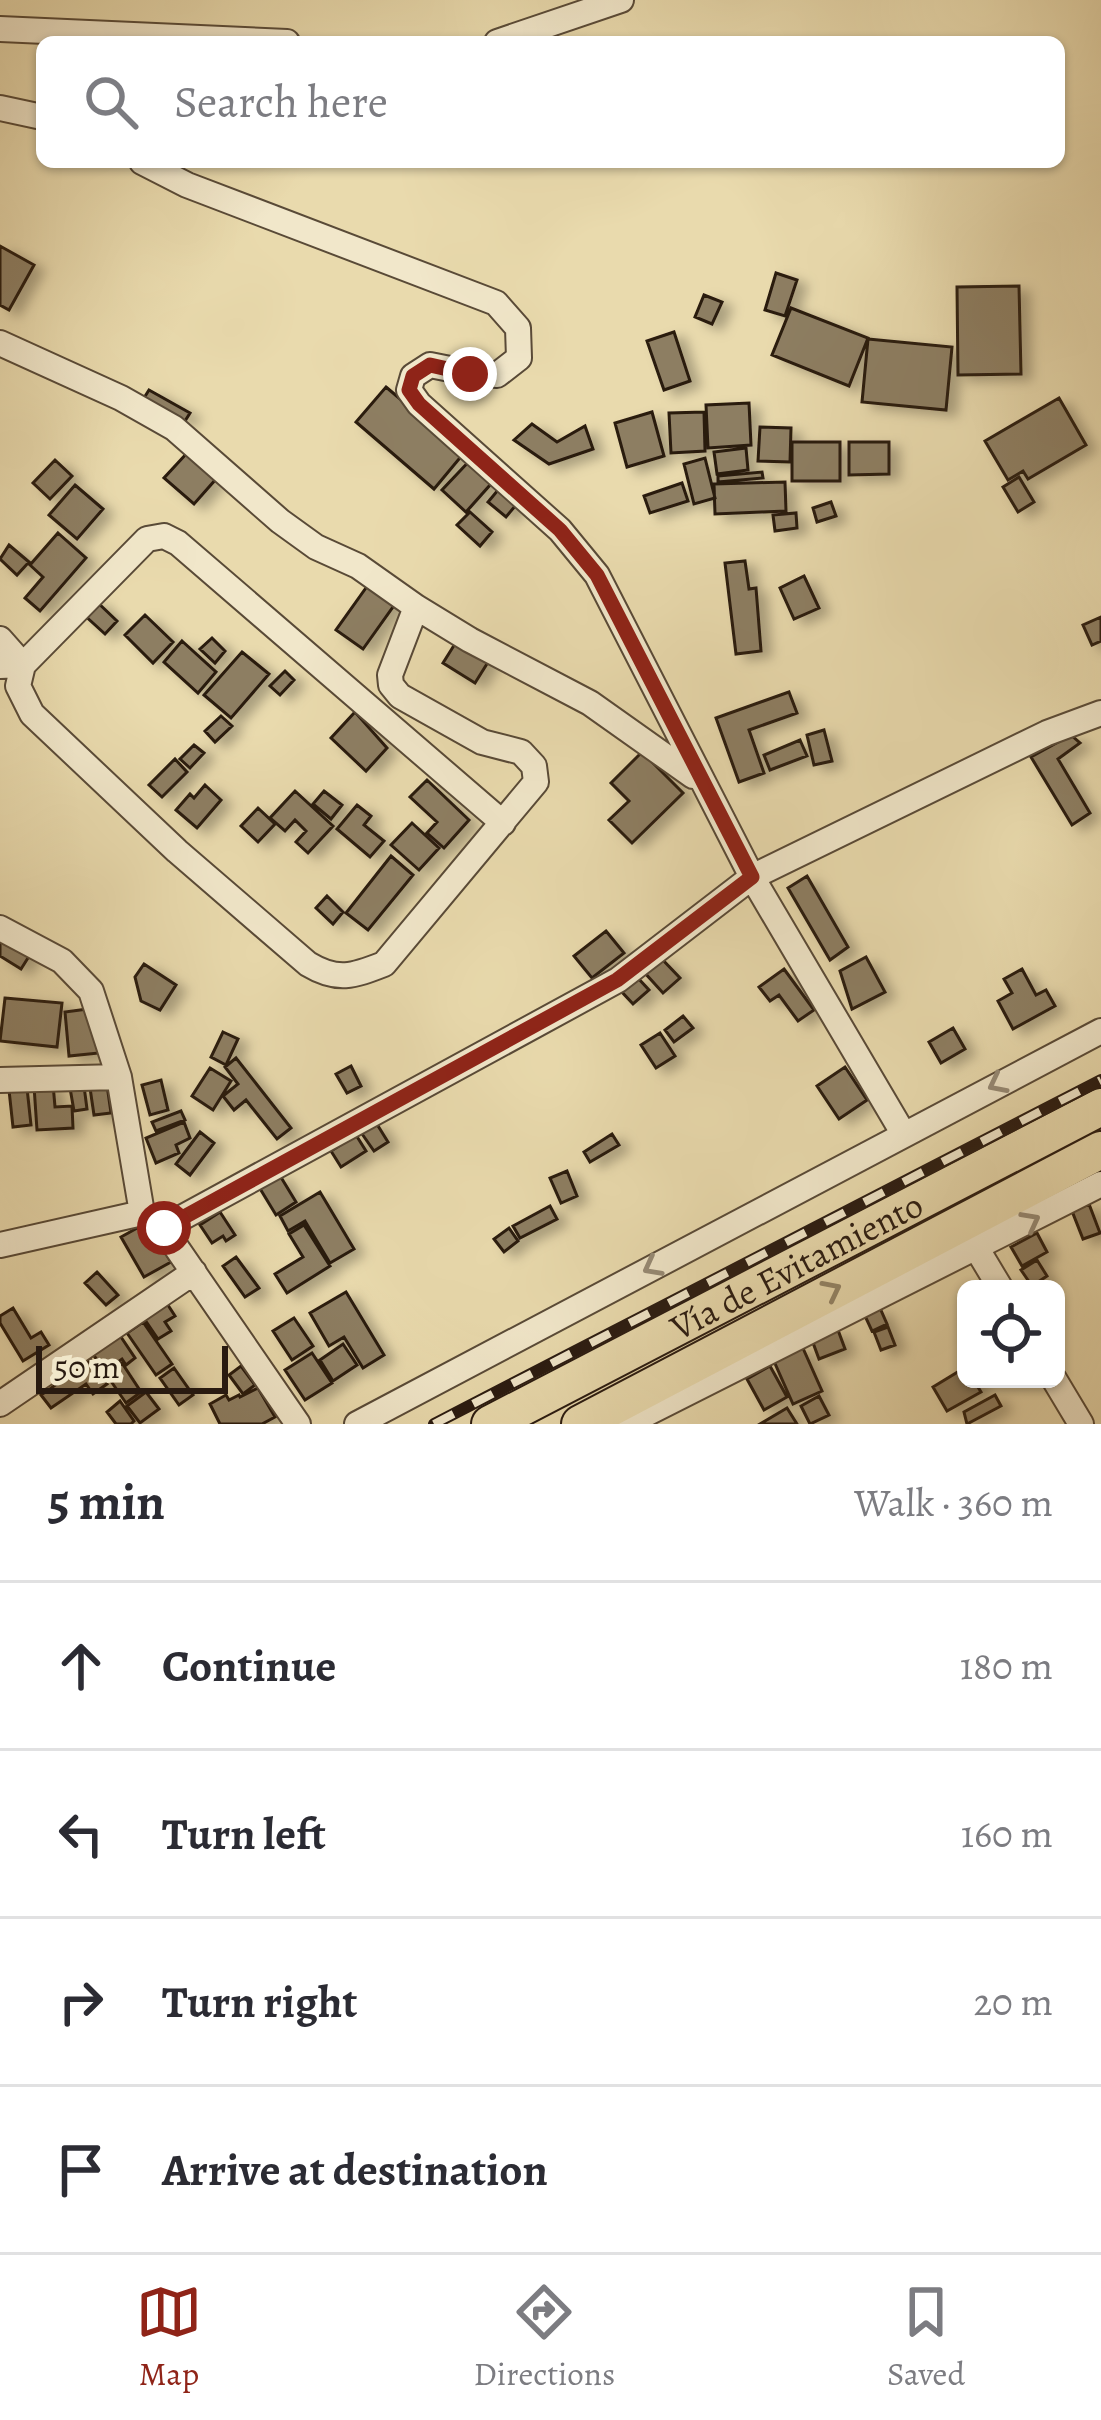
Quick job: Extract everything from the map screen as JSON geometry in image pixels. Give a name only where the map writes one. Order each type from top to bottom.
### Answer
[{"type":"highway","name":"Vía de Evitamiento","points":[[490,1424],[1101,1108]]},
{"type":"highway","name":"Vía de Evitamiento","points":[[580,1424],[1101,1150]]},
{"type":"street","points":[[515,36],[621,0]]},
{"type":"street","points":[[0,28],[164,36]]},
{"type":"street","points":[[0,107],[36,116]]},
{"type":"street","points":[[154,168],[496,303],[518,328],[519,358],[497,375],[430,365],[413,376],[409,390],[560,530],[597,575],[752,877],[903,1133]]},
{"type":"street","points":[[0,344],[121,398],[174,428],[316,547],[358,566],[470,640],[590,703],[700,781]]},
{"type":"street","points":[[12,666],[147,539],[164,536],[178,543],[503,823]]},
{"type":"street","points":[[0,639],[32,714],[177,851],[308,964],[329,976],[358,974],[385,964],[536,782],[534,766],[521,752],[482,742],[400,696],[391,686],[390,675],[416,607]]},
{"type":"street","points":[[164,1228],[617,980],[752,877],[1047,733],[1101,713]]},
{"type":"street","points":[[0,928],[62,961],[91,991],[119,1077],[142,1213],[164,1228],[298,1424]]},
{"type":"street","points":[[357,1424],[1101,1030]]},
{"type":"street","points":[[0,1080],[119,1077]]},
{"type":"street","points":[[626,1424],[1101,1184]]},
{"type":"street","points":[[0,1245],[142,1213]]},
{"type":"street","points":[[977,1249],[996,1280]]},
{"type":"street","points":[[0,1404],[194,1272]]},
{"type":"street","points":[[1059,1388],[1081,1424]]},
{"type":"building","points":[[0,246],[34,265],[9,310],[0,305]]},
{"type":"building","points":[[776,273],[797,280],[785,316],[765,310]]},
{"type":"building","points":[[1019,286],[1021,374],[958,375],[957,287]]},
{"type":"building","points":[[704,295],[722,302],[712,324],[695,317]]},
{"type":"building","points":[[791,308],[868,338],[849,386],[772,355]]},
{"type":"building","points":[[674,332],[690,381],[664,390],[647,341]]},
{"type":"building","points":[[868,339],[952,347],[946,410],[862,402]]},
{"type":"building","points":[[386,387],[464,453],[434,489],[356,422]]},
{"type":"building","points":[[149,390],[190,413],[185,421],[144,398]]},
{"type":"building","points":[[1059,398],[1086,445],[1028,479],[1023,471],[1008,480],[985,441]]},
{"type":"building","points":[[749,403],[751,445],[708,448],[706,405]]},
{"type":"building","points":[[652,412],[664,456],[627,467],[615,423]]},
{"type":"building","points":[[704,412],[705,451],[671,453],[669,413]]},
{"type":"building","points":[[532,424],[557,442],[585,426],[593,449],[549,464],[514,440]]},
{"type":"building","points":[[760,427],[791,428],[790,462],[758,461]]},
{"type":"building","points":[[792,442],[840,442],[840,481],[792,481]]},
{"type":"building","points":[[849,442],[889,442],[889,474],[849,475]]},
{"type":"building","points":[[746,448],[748,470],[717,474],[714,452]]},
{"type":"building","points":[[187,453],[216,479],[194,504],[164,478]]},
{"type":"building","points":[[475,455],[498,476],[466,512],[442,490]]},
{"type":"building","points":[[705,458],[715,498],[694,504],[684,464]]},
{"type":"building","points":[[55,460],[72,476],[50,499],[33,483]]},
{"type":"building","points":[[762,472],[763,478],[718,482],[718,476]]},
{"type":"building","points":[[1019,477],[1034,502],[1018,512],[1003,487]]},
{"type":"building","points":[[785,482],[786,511],[715,514],[714,484]]},
{"type":"building","points":[[682,483],[688,501],[650,513],[644,496]]},
{"type":"building","points":[[503,484],[521,499],[506,517],[488,502]]},
{"type":"building","points":[[75,485],[103,509],[77,539],[49,515]]},
{"type":"building","points":[[831,502],[836,516],[817,522],[813,508]]},
{"type":"building","points":[[470,512],[492,532],[480,546],[457,525]]},
{"type":"building","points":[[796,513],[797,528],[775,531],[773,515]]},
{"type":"building","points":[[58,533],[86,558],[40,611],[25,598],[43,577],[30,565]]},
{"type":"building","points":[[9,545],[29,562],[17,575],[0,559]]},
{"type":"building","points":[[745,561],[749,589],[756,588],[761,651],[736,654],[725,563]]},
{"type":"building","points":[[804,576],[819,608],[794,619],[780,588]]},
{"type":"building","points":[[373,578],[400,597],[363,649],[336,630]]},
{"type":"building","points":[[95,600],[117,621],[105,634],[82,613]]},
{"type":"building","points":[[145,615],[173,642],[153,663],[125,635]]},
{"type":"building","points":[[1101,617],[1101,641],[1092,645],[1083,625]]},
{"type":"building","points":[[212,638],[225,651],[215,663],[200,649]]},
{"type":"building","points":[[458,639],[490,659],[475,683],[443,663]]},
{"type":"building","points":[[182,641],[216,672],[198,693],[164,662]]},
{"type":"building","points":[[242,652],[269,674],[231,718],[204,695]]},
{"type":"building","points":[[285,671],[294,680],[280,695],[270,686]]},
{"type":"building","points":[[789,692],[797,713],[749,730],[764,773],[739,782],[716,718]]},
{"type":"building","points":[[355,712],[387,748],[366,771],[331,738]]},
{"type":"building","points":[[221,716],[232,726],[215,742],[205,731]]},
{"type":"building","points":[[824,730],[832,761],[814,765],[807,735]]},
{"type":"building","points":[[1071,735],[1080,743],[1058,759],[1090,813],[1072,825],[1031,757]]},
{"type":"building","points":[[800,740],[807,756],[770,770],[764,755]]},
{"type":"building","points":[[194,745],[204,753],[190,768],[180,759]]},
{"type":"building","points":[[642,752],[683,793],[632,843],[609,820],[629,801],[611,783]]},
{"type":"building","points":[[175,759],[187,772],[162,797],[149,785]]},
{"type":"building","points":[[427,780],[469,820],[444,848],[427,833],[437,822],[410,797]]},
{"type":"building","points":[[205,785],[221,800],[197,828],[176,810]]},
{"type":"building","points":[[295,791],[333,826],[308,853],[296,842],[306,831],[295,820],[285,831],[270,818]]},
{"type":"building","points":[[324,791],[342,805],[331,819],[313,804]]},
{"type":"building","points":[[357,805],[371,816],[364,825],[384,841],[370,857],[337,829]]},
{"type":"building","points":[[258,808],[275,824],[258,842],[241,826]]},
{"type":"building","points":[[412,823],[439,848],[419,870],[391,845]]},
{"type":"building","points":[[391,856],[413,875],[368,930],[346,913]]},
{"type":"building","points":[[807,876],[848,947],[830,960],[788,888]]},
{"type":"building","points":[[327,896],[343,912],[333,924],[316,908]]},
{"type":"building","points":[[0,929],[33,950],[21,969],[0,956]]},
{"type":"building","points":[[606,931],[624,953],[592,978],[574,956]]},
{"type":"building","points":[[660,957],[680,978],[663,993],[644,972]]},
{"type":"building","points":[[866,957],[885,992],[852,1009],[840,971]]},
{"type":"building","points":[[144,964],[176,985],[160,1010],[141,1001],[135,977]]},
{"type":"building","points":[[784,969],[814,1010],[798,1021],[779,995],[770,1001],[759,987]]},
{"type":"building","points":[[1022,969],[1036,995],[1046,990],[1055,1006],[1013,1029],[998,1001],[1012,993],[1004,979]]},
{"type":"building","points":[[637,977],[649,990],[633,1004],[621,991]]},
{"type":"building","points":[[5,998],[62,1003],[57,1047],[0,1041]]},
{"type":"building","points":[[95,1008],[99,1053],[69,1056],[65,1012]]},
{"type":"building","points":[[683,1016],[693,1028],[674,1042],[665,1030]]},
{"type":"building","points":[[953,1028],[965,1049],[941,1063],[929,1042]]},
{"type":"building","points":[[223,1032],[238,1039],[226,1065],[211,1057]]},
{"type":"building","points":[[660,1033],[675,1056],[656,1068],[641,1045]]},
{"type":"building","points":[[236,1058],[291,1128],[277,1139],[246,1100],[234,1110],[223,1096],[238,1084],[225,1067]]},
{"type":"building","points":[[351,1066],[361,1086],[347,1093],[336,1074]]},
{"type":"building","points":[[845,1067],[867,1100],[839,1119],[817,1086]]},
{"type":"building","points":[[210,1068],[231,1081],[213,1110],[192,1096]]},
{"type":"building","points":[[161,1080],[168,1110],[150,1115],[142,1085]]},
{"type":"building","points":[[53,1084],[55,1107],[72,1106],[73,1128],[37,1130],[34,1086]]},
{"type":"building","points":[[107,1085],[111,1113],[94,1115],[90,1088]]},
{"type":"building","points":[[84,1086],[87,1109],[74,1111],[70,1088]]},
{"type":"building","points":[[27,1088],[31,1125],[13,1127],[9,1090]]},
{"type":"building","points":[[181,1111],[185,1120],[156,1131],[152,1122]]},
{"type":"building","points":[[375,1121],[388,1142],[374,1151],[360,1131]]},
{"type":"building","points":[[184,1122],[190,1138],[176,1145],[179,1153],[156,1163],[146,1138]]},
{"type":"building","points":[[200,1132],[214,1143],[190,1175],[176,1164]]},
{"type":"building","points":[[612,1134],[619,1145],[590,1162],[584,1152]]},
{"type":"building","points":[[356,1135],[366,1151],[341,1167],[331,1151]]},
{"type":"building","points":[[567,1171],[577,1196],[561,1203],[550,1178]]},
{"type":"building","points":[[279,1174],[296,1202],[276,1215],[259,1187]]},
{"type":"building","points":[[320,1192],[354,1249],[330,1263],[305,1221],[288,1231],[280,1216]]},
{"type":"building","points":[[1089,1204],[1100,1233],[1083,1239],[1072,1211]]},
{"type":"building","points":[[550,1206],[557,1219],[520,1238],[513,1226]]},
{"type":"building","points":[[220,1212],[235,1235],[212,1243],[200,1225]]},
{"type":"building","points":[[148,1222],[171,1262],[144,1277],[121,1237]]},
{"type":"building","points":[[304,1225],[330,1266],[287,1293],[275,1274],[303,1257],[289,1234]]},
{"type":"building","points":[[509,1228],[518,1241],[504,1252],[494,1239]]},
{"type":"building","points":[[1037,1233],[1047,1252],[1022,1266],[1011,1247]]},
{"type":"building","points":[[236,1257],[259,1288],[245,1297],[223,1266]]},
{"type":"building","points":[[1037,1260],[1047,1276],[1028,1280],[1021,1270]]},
{"type":"building","points":[[97,1272],[118,1295],[106,1305],[85,1283]]},
{"type":"building","points":[[346,1292],[384,1355],[363,1368],[344,1337],[329,1346],[310,1313]]},
{"type":"building","points":[[166,1302],[175,1316],[165,1322],[171,1331],[158,1339],[143,1317]]},
{"type":"building","points":[[13,1308],[31,1338],[41,1332],[49,1345],[23,1361],[0,1323],[0,1316]]},
{"type":"building","points":[[880,1308],[887,1324],[872,1331],[865,1316]]},
{"type":"building","points":[[294,1318],[313,1346],[292,1360],[273,1331]]},
{"type":"building","points":[[143,1322],[172,1364],[156,1375],[127,1333]]},
{"type":"building","points":[[888,1327],[895,1345],[881,1350],[874,1332]]},
{"type":"building","points":[[838,1330],[845,1349],[819,1359],[812,1340]]},
{"type":"building","points":[[119,1334],[135,1358],[126,1365],[122,1359],[105,1371],[92,1353]]},
{"type":"building","points":[[343,1344],[357,1365],[333,1381],[320,1360]]},
{"type":"building","points":[[802,1346],[822,1391],[793,1404],[773,1359]]},
{"type":"building","points":[[312,1353],[332,1383],[305,1400],[285,1370]]},
{"type":"building","points":[[91,1360],[107,1384],[93,1394],[86,1384],[51,1408],[41,1395]]},
{"type":"building","points":[[122,1363],[141,1392],[126,1403],[106,1374]]},
{"type":"building","points":[[241,1366],[255,1385],[243,1394],[229,1375]]},
{"type":"building","points":[[770,1366],[787,1397],[764,1410],[747,1379]]},
{"type":"building","points":[[174,1368],[193,1395],[179,1405],[160,1378]]},
{"type":"building","points":[[957,1372],[957,1388],[981,1392],[947,1411],[933,1387]]},
{"type":"building","points":[[258,1388],[275,1417],[262,1424],[220,1424],[210,1404]]},
{"type":"building","points":[[146,1392],[159,1409],[140,1423],[127,1406]]},
{"type":"building","points":[[995,1395],[1001,1406],[967,1424],[964,1412]]},
{"type":"building","points":[[819,1396],[829,1415],[810,1424],[801,1406]]},
{"type":"building","points":[[120,1401],[134,1421],[131,1424],[116,1424],[107,1412]]},
{"type":"building","points":[[787,1408],[797,1424],[760,1424]]},
{"type":"railway","points":[[434,1424],[1101,1080]]},
{"type":"route","points":[[164,1228],[617,980],[752,877],[597,575],[560,530],[409,390],[413,376],[430,365],[470,374]]}]
